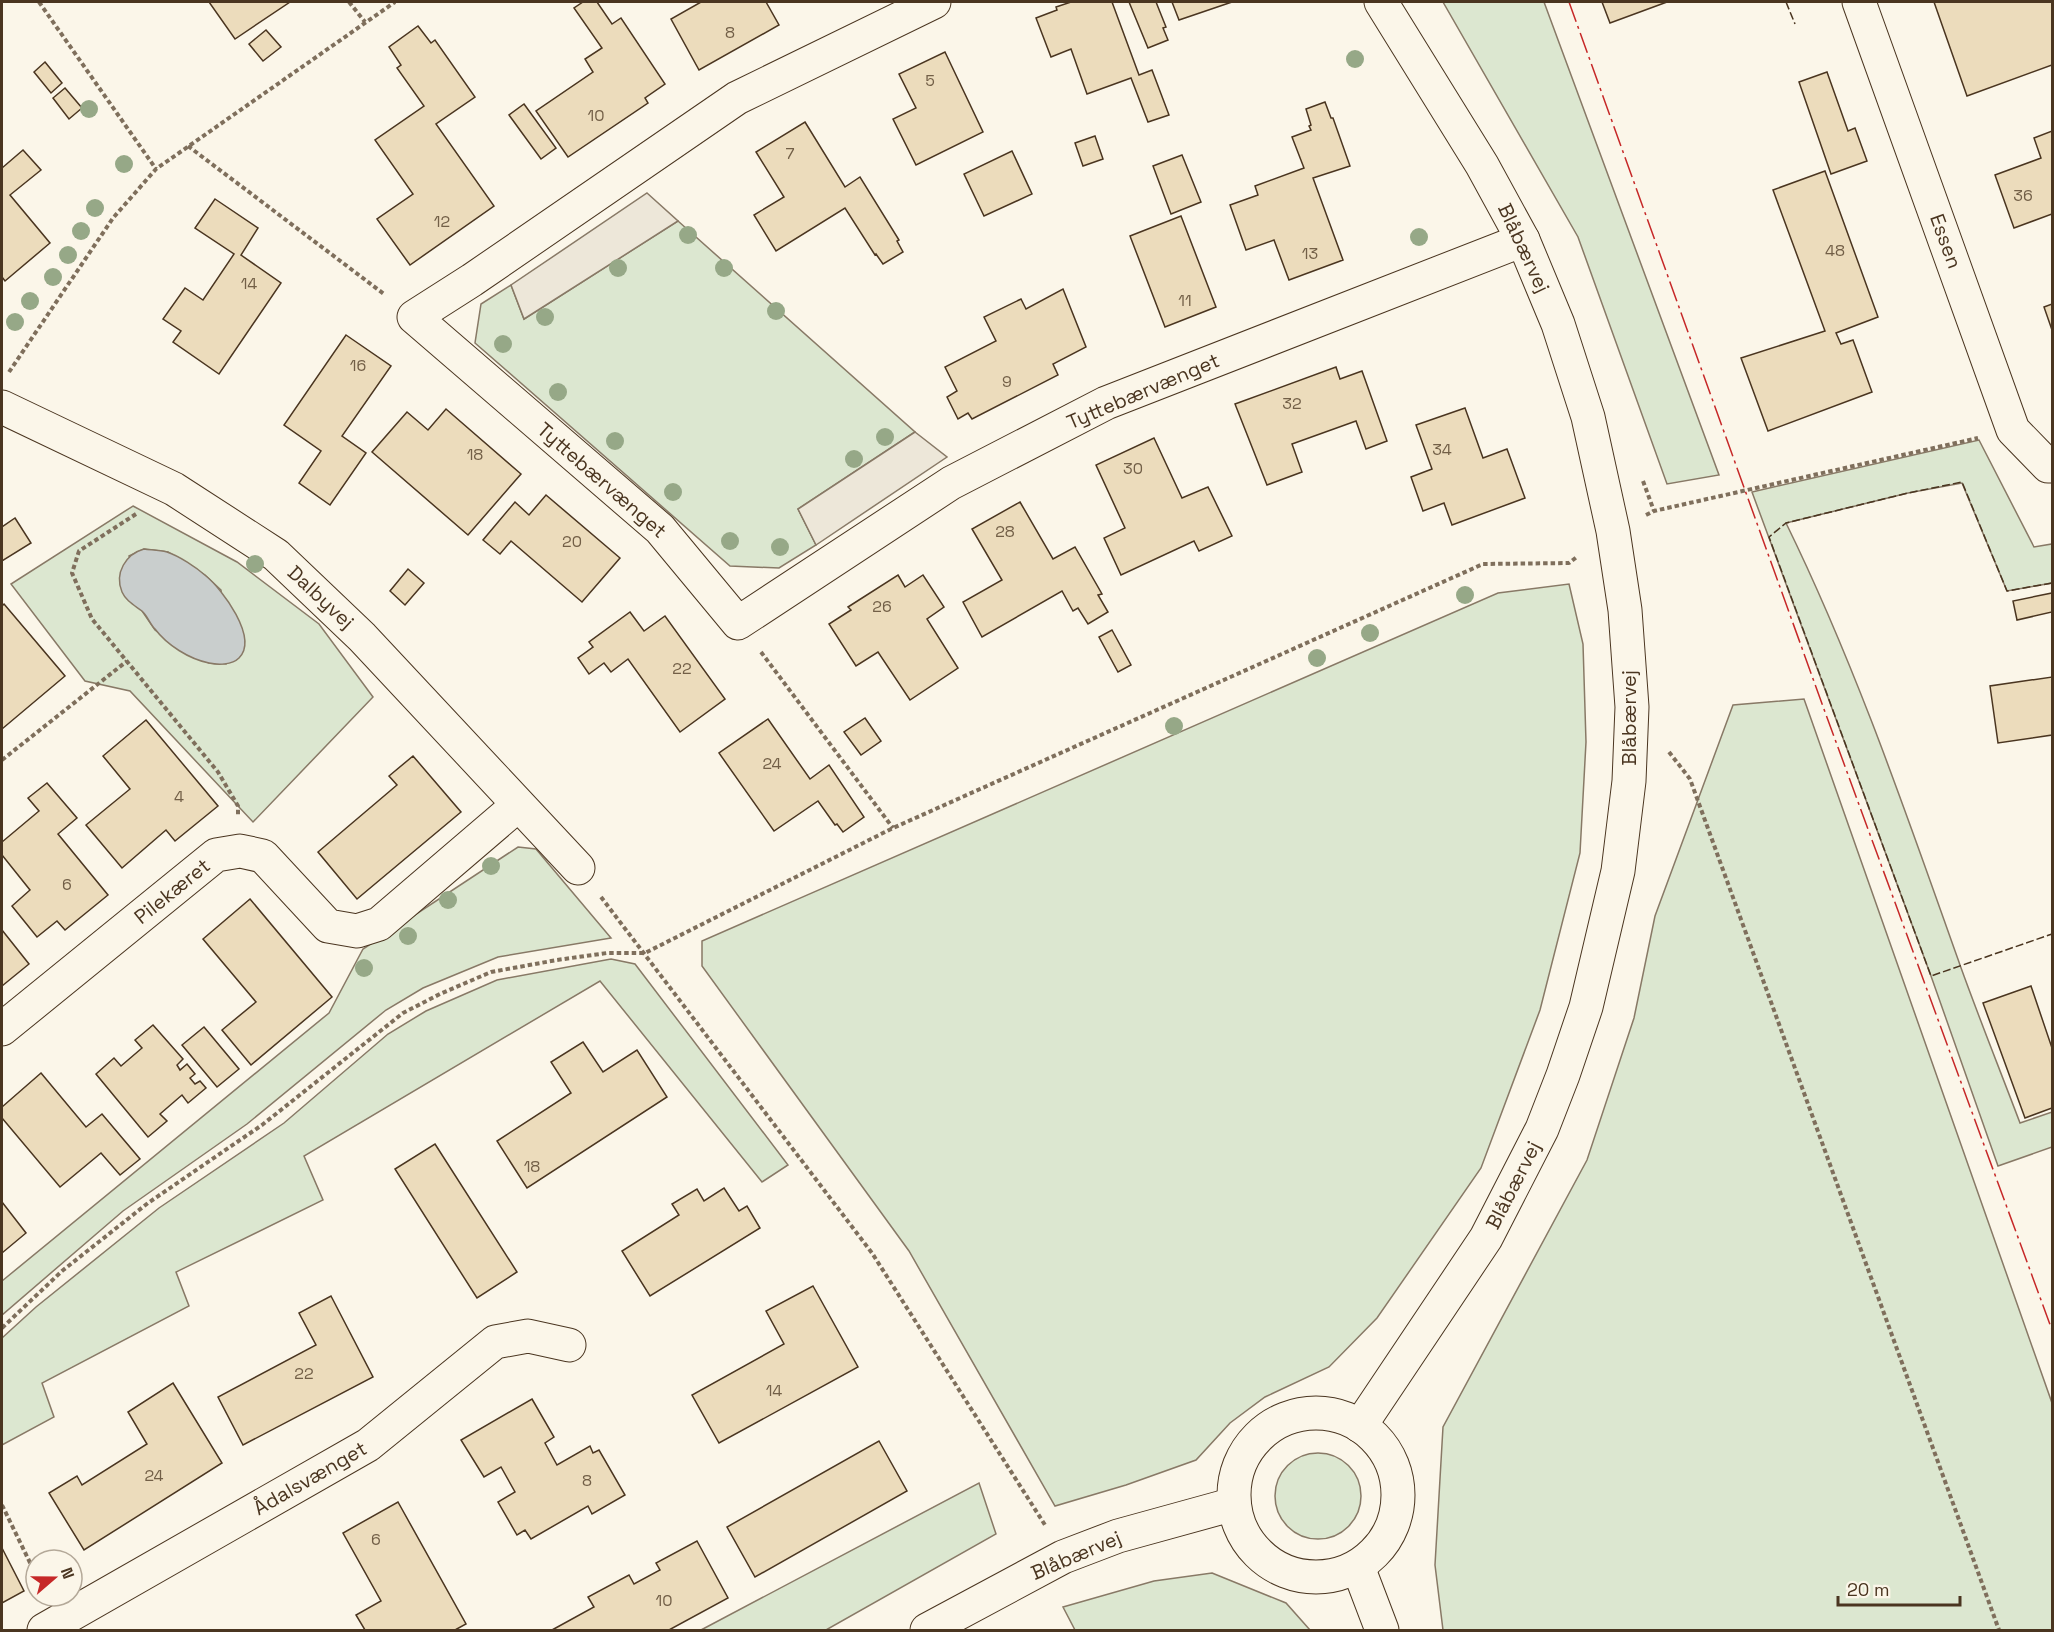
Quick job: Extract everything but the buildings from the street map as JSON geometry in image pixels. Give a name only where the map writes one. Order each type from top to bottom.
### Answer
[{"type":"street","points":[[414,317],[472,280],[737,98],[934,2]]},
{"type":"street","name":"Blåbærvej","points":[[1360,1426],[1486,1238],[1542,1129],[1563,1075],[1586,1007],[1618,871],[1629,781],[1632,707],[1625,610],[1613,531],[1588,417],[1558,324],[1523,240],[1482,165],[1381,2]]},
{"type":"street","name":"Essen","points":[[1859,2],[2013,430],[2048,466],[2052,466]]},
{"type":"street","name":"Tyttebærvænget","points":[[414,317],[660,529],[738,623],[951,483],[1106,403],[1523,240]]},
{"type":"street","name":"Dalbyvej","points":[[2,407],[174,489],[276,555],[362,637],[578,868]]},
{"type":"street","points":[[240,851],[262,856],[328,926],[357,931],[379,924],[518,805]]},
{"type":"street","name":"Pilekæret","points":[[2,1029],[216,855],[240,851]]},
{"type":"street","name":"Ådalsvænget","points":[[44,1630],[368,1445],[495,1342],[528,1336],[569,1345]]},
{"type":"street","points":[[1310,1413],[1336,1415],[1360,1426],[1381,1444],[1395,1469],[1399,1497],[1393,1525],[1379,1549],[1358,1567],[1332,1577],[1305,1578],[1278,1569],[1257,1553],[1241,1530],[1234,1504],[1235,1478],[1245,1453],[1261,1433],[1284,1419],[1310,1413]]},
{"type":"street","name":"Blåbærvej","points":[[927,1630],[1063,1557],[1118,1536],[1234,1504]]},
{"type":"street","points":[[1358,1567],[1382,1630]]},
{"type":"path","points":[[39,2],[156,169]]},
{"type":"path","points":[[349,2],[365,22]]},
{"type":"path","points":[[8,373],[113,218],[156,169],[395,2]]},
{"type":"path","points":[[188,146],[414,317]]},
{"type":"path","points":[[2,1328],[62,1271],[148,1203],[262,1125],[403,1013],[440,994],[491,972],[597,955],[645,953],[893,828],[1484,564],[1569,563],[1613,531],[1654,512],[2013,430]]},
{"type":"path","points":[[174,489],[79,551],[72,573],[92,620],[218,772],[238,806],[240,851]]},
{"type":"path","points":[[738,623],[893,828]]},
{"type":"path","points":[[2,760],[127,661]]},
{"type":"path","points":[[1669,752],[1690,779],[2000,1630]]},
{"type":"path","points":[[578,868],[872,1253],[1033,1503],[1063,1557]]},
{"type":"path","points":[[2,1505],[24,1550]]},
{"type":"green space","points":[[1443,2],[1544,2],[1719,475],[1667,484],[1578,237]]},
{"type":"green space","points":[[678,221],[915,432],[798,509],[816,545],[779,568],[730,566],[475,343],[481,304],[511,285],[524,319]]},
{"type":"green space","points":[[1979,440],[2034,547],[2052,544],[2052,583],[2007,591],[1962,483],[1908,493],[1786,523],[1858,686],[2020,1123],[2052,1112],[2052,1147],[1998,1166],[1931,976],[1752,492]]},
{"type":"green space","points":[[133,506],[237,562],[319,624],[373,697],[253,822],[130,691],[85,681],[11,584]],"holes":[[[144,549],[168,552],[205,575],[221,590],[226,664],[209,663],[190,655],[155,630],[142,611],[129,556]]]},
{"type":"green space","points":[[1569,584],[1583,644],[1586,742],[1580,853],[1540,1010],[1481,1168],[1377,1318],[1329,1367],[1265,1397],[1230,1423],[1196,1460],[1126,1485],[1055,1506],[909,1251],[702,966],[702,941],[1498,593]]},
{"type":"green space","points":[[1804,699],[2052,1403],[2052,1630],[1443,1630],[1435,1565],[1443,1427],[1587,1160],[1634,1018],[1655,916],[1733,705]]},
{"type":"green space","points":[[518,847],[536,849],[611,938],[498,957],[423,988],[386,1010],[247,1124],[123,1211],[2,1315],[2,1281],[329,1013],[363,949]]},
{"type":"green space","points":[[611,959],[635,964],[788,1165],[762,1182],[600,981],[304,1156],[323,1200],[176,1272],[189,1306],[42,1383],[54,1417],[2,1445],[2,1338],[36,1307],[159,1208],[284,1123],[388,1034],[426,1011],[497,980]]},
{"type":"green space","points":[[1310,1453],[1326,1453],[1349,1465],[1358,1479],[1361,1496],[1358,1513],[1349,1527],[1326,1539],[1310,1539],[1294,1532],[1282,1520],[1275,1504],[1275,1488],[1282,1472],[1294,1460]]},
{"type":"green space","points":[[979,1483],[996,1534],[826,1630],[701,1630]]},
{"type":"green space","points":[[1212,1573],[1286,1603],[1310,1630],[1075,1630],[1063,1607],[1154,1581]]},
{"type":"shaded area","points":[[647,193],[678,221],[524,319],[511,285]]},
{"type":"shaded area","points":[[915,432],[947,457],[816,545],[798,509]]},
{"type":"shaded area","points":[[144,549],[167,552],[182,559],[213,582],[221,591],[242,627],[245,639],[244,649],[239,658],[229,663],[216,664],[186,655],[172,646],[153,627],[144,613],[126,598],[120,585],[123,565],[132,555]]},
{"type":"fence","points":[[1786,2],[1795,24]]},
{"type":"fence","points":[[2052,583],[2007,591],[1962,482],[1786,523],[1769,537],[1931,976],[2052,934]]},
{"type":"power","points":[[1569,2],[1825,712],[2052,1330]]}]
